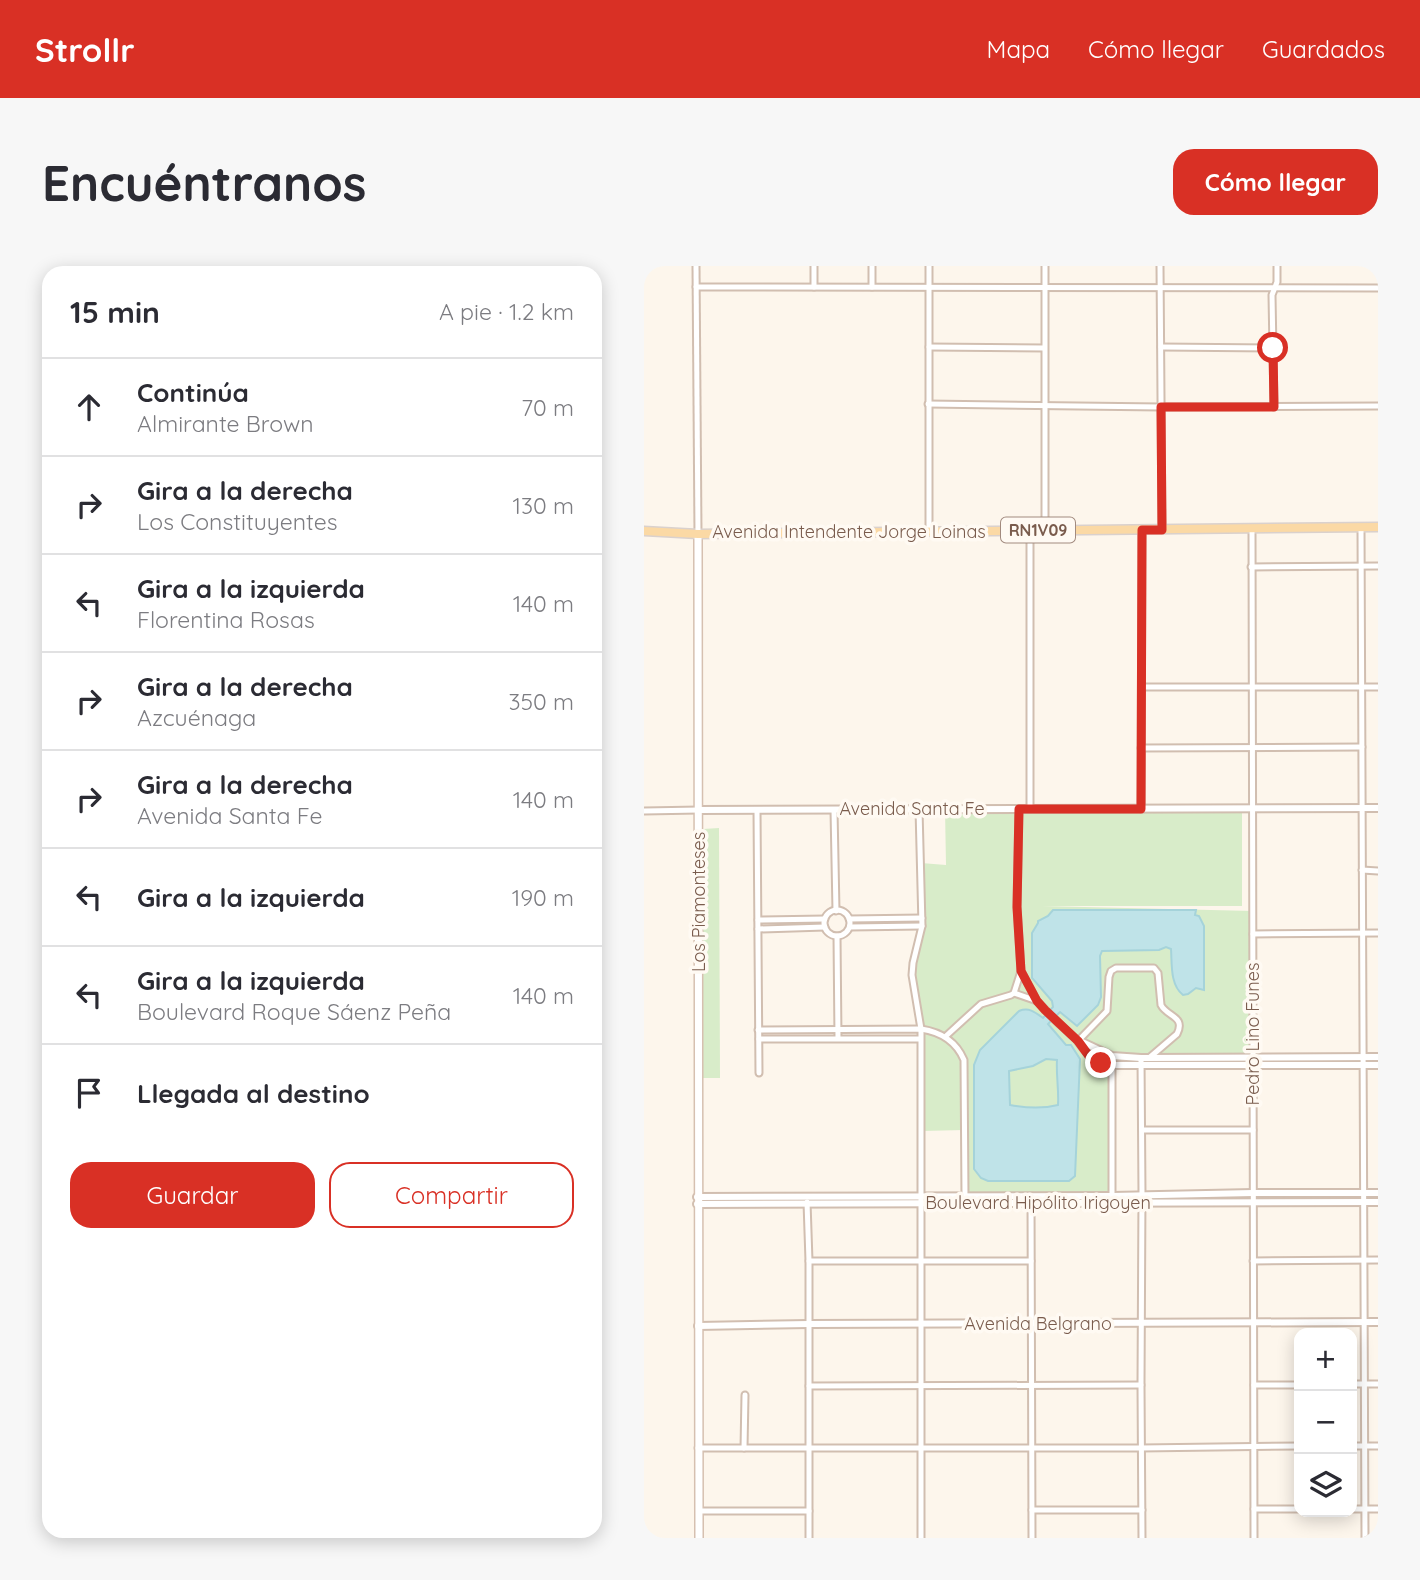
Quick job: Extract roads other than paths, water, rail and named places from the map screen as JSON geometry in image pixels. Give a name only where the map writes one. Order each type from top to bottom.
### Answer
[{"type":"main road","name":"Avenida Intendente Jorge Loinas","points":[[698,534],[1378,527]]},
{"type":"main road","name":"RN1V09","points":[[644,531],[698,534]]},
{"type":"main road","name":"Los Piamonteses","points":[[698,534],[699,1538]]},
{"type":"street","name":"Los Piamonteses","points":[[696,266],[698,534]]},
{"type":"street","points":[[814,266],[814,287]]},
{"type":"street","points":[[872,266],[872,287]]},
{"type":"street","points":[[929,266],[929,532]]},
{"type":"street","points":[[1045,266],[1045,530]]},
{"type":"street","points":[[1160,266],[1162,530]]},
{"type":"street","points":[[1274,407],[1272,295],[1277,266]]},
{"type":"street","points":[[696,287],[1378,288]]},
{"type":"street","points":[[929,347],[1044,348]]},
{"type":"street","points":[[1161,347],[1273,348]]},
{"type":"street","points":[[928,404],[1378,406]]},
{"type":"street","points":[[1361,527],[1365,1538]]},
{"type":"street","name":"Pedro Lino Funes","points":[[1252,529],[1254,1538]]},
{"type":"street","points":[[1141,809],[1142,530]]},
{"type":"street","points":[[1030,531],[1030,809]]},
{"type":"street","points":[[1251,567],[1378,566]]},
{"type":"street","points":[[1142,687],[1378,687]]},
{"type":"street","points":[[1141,748],[1362,747]]},
{"type":"street","name":"Avenida Santa Fe","points":[[699,810],[1378,808]]},
{"type":"street","points":[[919,809],[922,926],[912,975],[921,1029],[921,1538]]},
{"type":"street","points":[[946,1036],[981,1004],[1007,998],[1014,993],[1021,971],[1017,907],[1019,809]]},
{"type":"street","points":[[644,810],[699,810]]},
{"type":"street","points":[[757,810],[759,1073]]},
{"type":"street","points":[[834,810],[836,911]]},
{"type":"street","points":[[1362,870],[1378,871]]},
{"type":"street","points":[[836,911],[845,913],[850,927],[837,936],[830,934],[825,927],[825,919],[836,911]]},
{"type":"street","points":[[849,919],[922,918]]},
{"type":"street","points":[[758,920],[825,919]]},
{"type":"street","points":[[850,927],[922,926]]},
{"type":"street","points":[[758,929],[825,927]]},
{"type":"street","points":[[1253,934],[1378,933]]},
{"type":"street","points":[[837,936],[838,1038]]},
{"type":"street","points":[[1116,968],[1154,968],[1158,973],[1161,1005],[1163,1010],[1176,1017],[1180,1030],[1177,1034],[1141,1062],[1112,1056],[1078,1041],[1107,1011],[1111,971],[1116,968]]},
{"type":"street","points":[[1021,971],[1037,1001],[1078,1041],[1089,1056],[1101,1063],[1378,1065]]},
{"type":"street","points":[[1014,993],[1037,1001]]},
{"type":"street","points":[[758,1030],[921,1029],[946,1036],[964,1060],[965,1197]]},
{"type":"street","points":[[759,1039],[920,1039]]},
{"type":"street","points":[[1112,1056],[1112,1196]]},
{"type":"street","points":[[1149,1058],[1378,1056]]},
{"type":"street","points":[[1141,1062],[1142,1538]]},
{"type":"street","points":[[1142,1130],[1253,1130]]},
{"type":"street","name":"Boulevard Hipólito Irigoyen","points":[[697,1201],[1378,1193]]},
{"type":"street","name":"Boulevard Hipólito Irigoyen","points":[[920,1200],[965,1197],[1142,1203],[1378,1202]]},
{"type":"street","points":[[1031,1199],[1032,1538]]},
{"type":"street","points":[[807,1200],[809,1538]]},
{"type":"street","points":[[1253,1261],[1378,1260]]},
{"type":"street","points":[[809,1261],[1031,1261]]},
{"type":"street","name":"Avenida Belgrano","points":[[698,1326],[1378,1322]]},
{"type":"street","points":[[1357,1384],[1378,1384]]},
{"type":"street","points":[[809,1386],[1141,1385]]},
{"type":"street","points":[[1254,1385],[1294,1385]]},
{"type":"street","points":[[744,1448],[745,1395]]},
{"type":"street","points":[[698,1448],[1294,1446]]},
{"type":"street","points":[[1357,1446],[1378,1446]]},
{"type":"street","points":[[1357,1509],[1378,1508]]},
{"type":"street","points":[[1254,1509],[1294,1509]]},
{"type":"street","points":[[699,1510],[809,1511]]},
{"type":"street","points":[[1032,1510],[1142,1510]]},
{"type":"water","points":[[1053,910],[1196,910],[1195,915],[1199,916],[1204,926],[1204,990],[1196,988],[1183,995],[1179,991],[1173,974],[1171,949],[1166,947],[1159,950],[1102,951],[1101,997],[1098,1005],[1077,1026],[1060,1012],[1048,1024],[1066,1045],[1071,1045],[1080,1059],[1075,1176],[1069,1181],[988,1181],[981,1178],[974,1169],[974,1065],[980,1050],[1019,1011],[1029,1010],[1043,1018],[1053,1007],[1052,1001],[1032,978],[1032,933],[1038,921]],"holes":[[[1046,1059],[1057,1060],[1058,1105],[1034,1108],[1010,1105],[1009,1071],[1033,1066]]]}]
